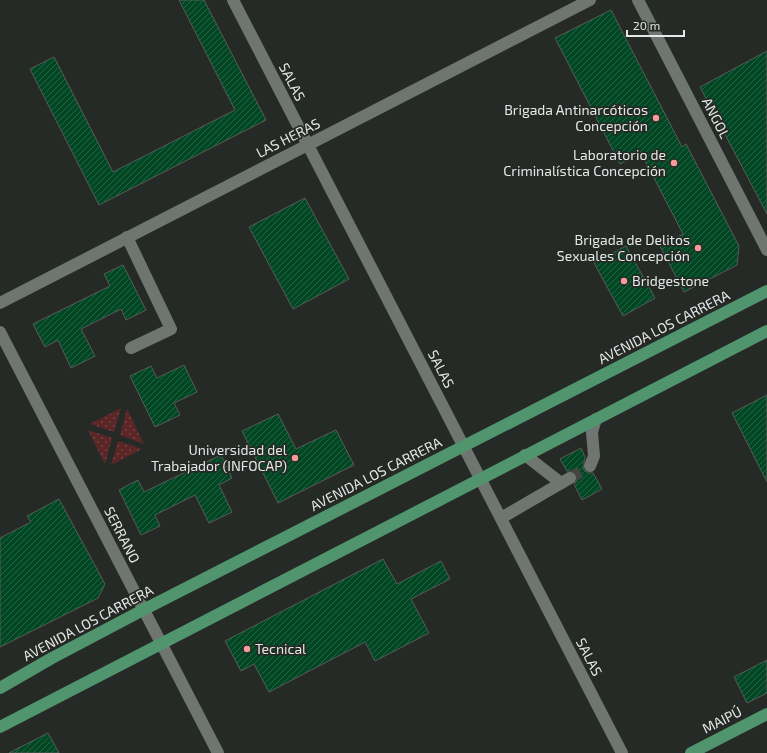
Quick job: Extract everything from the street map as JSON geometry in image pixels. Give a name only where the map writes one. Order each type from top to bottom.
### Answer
[{"type":"main road","name":"AVENIDA LOS CARRERA","points":[[0,688],[52,658],[143,610],[767,291]]},
{"type":"main road","points":[[0,727],[767,331]]},
{"type":"main road","name":"MAIPÚ","points":[[691,753],[767,714]]},
{"type":"street","name":"SALAS","points":[[233,0],[622,753]]},
{"type":"street","name":"LAS HERAS","points":[[0,303],[590,0]]},
{"type":"street","name":"ANGOL","points":[[638,0],[767,250]]},
{"type":"street","points":[[127,237],[171,329],[132,348]]},
{"type":"street","name":"SERRANO","points":[[0,332],[218,753]]},
{"type":"street","points":[[590,466],[594,456],[592,432],[596,419]]},
{"type":"street","points":[[501,518],[566,480],[525,455]]},
{"type":"shaded area","points":[[121,408],[114,432],[90,424]]},
{"type":"shaded area","points":[[127,409],[144,444],[120,435]]},
{"type":"shaded area","points":[[88,430],[112,438],[105,464]]},
{"type":"shaded area","points":[[118,441],[142,449],[111,465]]},
{"type":"building","points":[[179,0],[204,0],[266,120],[99,205],[30,69],[54,57],[113,172],[235,110]]},
{"type":"building","points":[[611,10],[682,147],[686,144],[739,246],[737,265],[684,292],[660,246],[683,234],[641,153],[620,164],[555,38]]},
{"type":"building","points":[[767,51],[767,214],[700,87]]},
{"type":"building","points":[[305,198],[349,279],[293,309],[249,227]]},
{"type":"building","name":"Bridgestone","points":[[626,246],[655,298],[623,316],[594,263]]},
{"type":"building","points":[[123,265],[146,310],[126,320],[121,309],[81,329],[95,356],[71,368],[58,340],[45,347],[33,324],[110,286],[104,274]]},
{"type":"building","points":[[184,365],[197,392],[174,403],[180,415],[155,427],[130,376],[151,366],[157,378]]},
{"type":"building","points":[[767,395],[767,482],[732,413]]},
{"type":"building","points":[[278,414],[296,449],[336,430],[354,465],[278,503],[242,431]]},
{"type":"building","points":[[581,448],[585,457],[583,467],[584,470],[588,473],[593,473],[602,489],[582,500],[574,484],[577,481],[577,475],[573,471],[567,471],[560,459]]},
{"type":"building","points":[[221,455],[232,478],[219,485],[232,512],[209,523],[195,495],[155,515],[160,526],[141,535],[119,490],[138,480],[144,492]]},
{"type":"building","points":[[59,499],[105,584],[98,598],[0,647],[0,538],[31,522],[27,516]]},
{"type":"building","points":[[383,559],[397,584],[441,561],[450,579],[411,599],[429,633],[375,661],[365,642],[269,692],[254,664],[241,671],[225,641]]},
{"type":"building","points":[[767,660],[767,693],[747,703],[734,677]]},
{"type":"building","points":[[48,733],[59,753],[9,753]]},
{"type":"tunnel","points":[[570,478],[590,466]]},
{"type":"place","name":"Brigada Antinarcóticos Concepción","points":[[656,118]]},
{"type":"place","name":"Laboratorio de Criminalística Concepción","points":[[674,163]]},
{"type":"place","name":"Brigada de Delitos Sexuales Concepción","points":[[698,248]]},
{"type":"place","name":"Bridgestone","points":[[624,281]]},
{"type":"place","name":"Universidad del Trabajador (INFOCAP)","points":[[295,458]]},
{"type":"place","name":"Tecnical","points":[[247,649]]}]
